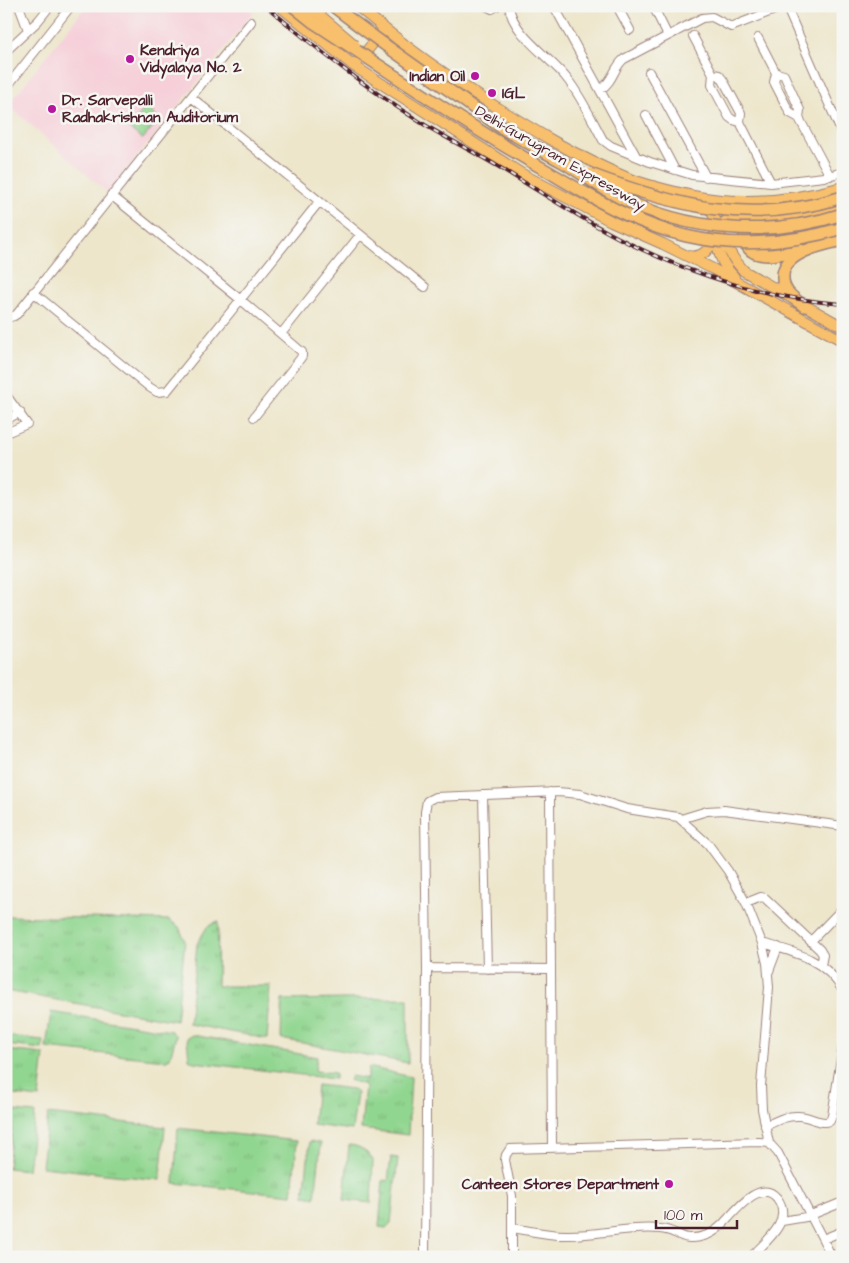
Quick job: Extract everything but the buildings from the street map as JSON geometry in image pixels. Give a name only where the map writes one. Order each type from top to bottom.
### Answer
[{"type":"highway","name":"Delhi-Gurugram Expressway","points":[[293,6],[312,22],[502,145],[622,214],[652,226],[688,236],[721,241],[754,243],[797,239],[843,228]]},
{"type":"highway","name":"Delhi-Gurugram Expressway","points":[[333,6],[381,43],[510,133],[572,167],[624,200],[658,214],[697,224],[761,229],[796,226],[843,214]]},
{"type":"highway","points":[[572,167],[654,197],[686,205],[722,210],[762,212],[796,209],[843,197]]},
{"type":"highway","points":[[722,228],[765,218],[806,213],[843,203]]},
{"type":"highway","points":[[765,218],[752,223],[745,234],[747,245],[755,253],[764,255],[777,254],[843,240]]},
{"type":"highway","points":[[804,306],[787,293],[783,284],[783,272],[791,259],[817,246]]},
{"type":"main road","points":[[280,6],[354,66],[522,174],[713,269],[843,341]]},
{"type":"main road","points":[[309,6],[376,64]]},
{"type":"main road","points":[[357,6],[456,81],[511,116],[572,151],[628,178],[694,196],[743,200],[777,200],[826,192],[843,187]]},
{"type":"main road","points":[[354,66],[386,29]]},
{"type":"main road","points":[[578,203],[585,205],[594,203],[603,194],[606,188],[606,178],[603,168],[599,164]]},
{"type":"main road","points":[[683,255],[692,257],[702,254],[710,248],[714,238],[716,224],[712,212],[706,204],[694,196]]},
{"type":"main road","points":[[743,200],[722,228],[718,246],[724,264],[736,279],[747,287]]},
{"type":"main road","points":[[722,228],[739,266],[755,278],[843,327]]},
{"type":"street","points":[[19,6],[28,30]]},
{"type":"street","points":[[6,51],[38,21],[50,6]]},
{"type":"street","points":[[6,88],[71,6]]},
{"type":"street","points":[[486,6],[492,10],[497,6]]},
{"type":"street","points":[[509,6],[519,29],[568,79],[605,142],[636,156],[692,176],[771,183],[830,176],[843,172]]},
{"type":"street","points":[[554,6],[636,156]]},
{"type":"street","points":[[617,6],[630,30]]},
{"type":"street","points":[[653,6],[668,36]]},
{"type":"street","points":[[786,6],[843,136]]},
{"type":"street","points":[[600,90],[610,82],[621,62],[702,18],[712,17],[728,26],[735,26],[777,9]]},
{"type":"street","points":[[6,318],[17,314],[251,22]]},
{"type":"street","points":[[693,36],[713,74],[711,83],[729,117],[740,122]]},
{"type":"street","points":[[758,38],[776,72],[774,82],[790,113],[799,118],[830,176]]},
{"type":"street","points":[[649,72],[706,177]]},
{"type":"street","points":[[776,72],[784,75],[800,110],[799,118]]},
{"type":"street","points":[[713,74],[718,75],[723,80],[740,113],[740,122],[771,183]]},
{"type":"street","points":[[191,97],[426,287]]},
{"type":"street","points":[[646,115],[675,170]]},
{"type":"street","points":[[111,195],[300,349],[302,356],[254,417]]},
{"type":"street","points":[[34,292],[149,387],[157,392],[167,392],[319,202]]},
{"type":"street","points":[[281,334],[360,235]]},
{"type":"street","points":[[6,395],[27,424],[6,433]]},
{"type":"street","points":[[6,420],[20,412]]},
{"type":"street","points":[[550,792],[552,1147]]},
{"type":"street","points":[[425,1257],[427,968],[425,812],[427,801],[435,796],[550,792],[580,794],[627,809],[645,813],[672,815],[681,819],[714,851],[728,871],[746,903],[762,943],[769,972],[761,1086],[762,1109],[769,1143],[778,1153],[832,1257]]},
{"type":"street","points":[[483,794],[487,969]]},
{"type":"street","points":[[681,819],[707,810],[724,810],[843,826]]},
{"type":"street","points":[[746,903],[759,898],[766,898],[822,953],[821,965]]},
{"type":"street","points":[[811,941],[843,908]]},
{"type":"street","points":[[762,943],[799,953],[821,965],[841,981],[843,991]]},
{"type":"street","points":[[769,972],[778,947]]},
{"type":"street","points":[[427,968],[552,969]]},
{"type":"street","points":[[765,1126],[794,1116],[804,1116],[825,1123],[830,1121],[843,1045]]},
{"type":"street","points":[[512,1257],[512,1196],[506,1160],[507,1151],[514,1147],[769,1143]]},
{"type":"street","points":[[513,1228],[566,1236],[660,1228],[684,1238],[698,1237],[711,1233],[722,1225],[749,1197],[764,1191],[773,1194],[780,1203],[783,1215],[782,1221],[751,1257]]},
{"type":"street","points":[[782,1221],[810,1215],[843,1202]]},
{"type":"street","points":[[823,1239],[843,1231]]},
{"type":"shaded area","name":"Kendriya Vidyalaya No. 2","points":[[86,6],[245,6],[253,13],[108,193],[8,105]]},
{"type":"green space","points":[[146,107],[159,119],[143,139],[128,128]]},
{"type":"green space","points":[[6,916],[169,920],[179,927],[185,941],[176,1021],[6,991]]},
{"type":"green space","points":[[218,921],[217,986],[271,986],[267,1039],[189,1024],[197,944],[207,927]]},
{"type":"green space","points":[[408,998],[408,1063],[281,1039],[282,1000]]},
{"type":"green space","points":[[51,1012],[171,1031],[176,1036],[170,1058],[166,1060],[46,1048]]},
{"type":"green space","points":[[192,1035],[317,1057],[315,1071],[335,1073],[335,1079],[194,1062],[189,1059],[187,1038]]},
{"type":"green space","points":[[6,1036],[43,1040],[42,1049],[6,1045]]},
{"type":"green space","points":[[6,1050],[44,1054],[39,1098],[6,1094]]},
{"type":"green space","points":[[369,1067],[411,1077],[408,1135],[361,1129],[365,1085],[349,1080],[351,1076],[367,1079]]},
{"type":"green space","points":[[317,1085],[353,1089],[357,1093],[352,1130],[313,1125]]},
{"type":"green space","points":[[14,1111],[35,1113],[28,1170],[8,1168]]},
{"type":"green space","points":[[48,1114],[165,1127],[160,1180],[42,1167]]},
{"type":"green space","points":[[178,1128],[297,1141],[292,1195],[174,1183]]},
{"type":"green space","points":[[310,1141],[321,1143],[315,1198],[304,1196]]},
{"type":"green space","points":[[349,1145],[357,1146],[373,1160],[371,1203],[344,1200]]},
{"type":"green space","points":[[391,1157],[398,1158],[391,1223],[386,1228],[379,1227],[383,1180],[388,1181]]},
{"type":"railway","points":[[266,6],[338,65],[395,105],[435,131],[624,241],[716,279],[792,298],[843,304]]},
{"type":"place","name":"Kendriya Vidyalaya No. 2","points":[[130,59]]},
{"type":"place","name":"Indian Oil","points":[[475,76]]},
{"type":"place","name":"IGL","points":[[492,93]]},
{"type":"place","name":"Dr. Sarvepalli Radhakrishnan Auditorium","points":[[52,109]]},
{"type":"place","name":"Canteen Stores Department","points":[[669,1184]]}]
